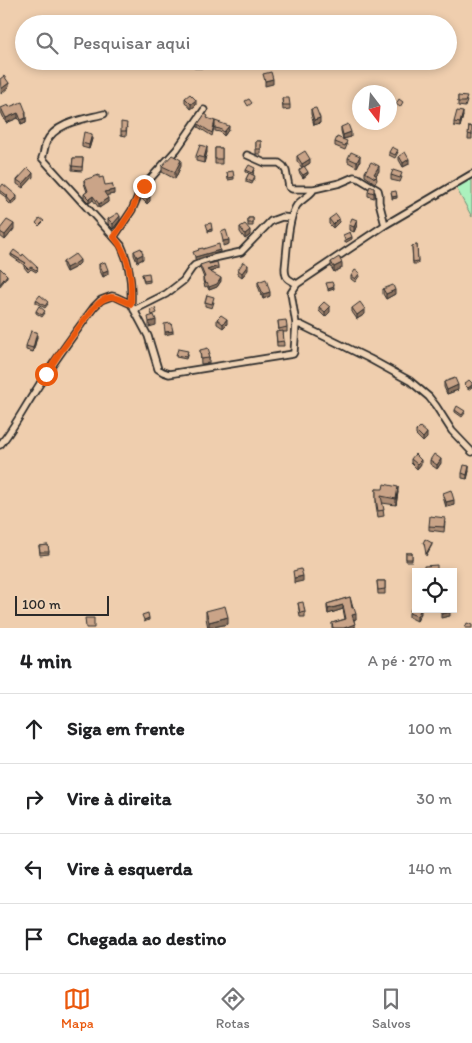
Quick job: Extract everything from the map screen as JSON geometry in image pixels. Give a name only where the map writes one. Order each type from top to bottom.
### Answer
[{"type":"street","points":[[114,237],[132,210],[141,188],[177,148],[204,110]]},
{"type":"street","points":[[104,114],[70,123],[53,132],[46,143],[42,158],[121,246],[126,257],[132,286],[133,307],[148,336],[158,368],[162,372],[169,374],[294,354],[296,324],[291,293],[297,284],[385,225],[472,174]]},
{"type":"street","points":[[247,156],[265,163],[279,163],[286,171],[288,187],[290,188],[314,189],[340,183],[354,177],[358,178],[378,190],[385,225]]},
{"type":"street","points":[[297,284],[285,276],[291,218],[296,206],[309,196],[314,189]]},
{"type":"street","points":[[133,307],[166,294],[183,281],[196,265],[214,258],[241,252],[271,221],[282,217],[291,218]]},
{"type":"street","points":[[0,445],[13,428],[59,354],[94,307],[101,300],[112,296],[133,307]]},
{"type":"street","points":[[296,324],[301,324],[410,381],[429,397],[452,431],[472,452]]},
{"type":"green space","points":[[472,174],[472,217],[454,184]]},
{"type":"building","points":[[271,72],[273,79],[265,81],[263,74]]},
{"type":"building","points":[[4,76],[9,83],[1,89],[0,79]]},
{"type":"building","points":[[190,94],[196,100],[191,104],[185,98]]},
{"type":"building","points":[[458,96],[467,97],[465,102],[458,102]]},
{"type":"building","points":[[282,98],[289,98],[290,105],[283,105]]},
{"type":"building","points":[[249,99],[252,103],[248,106],[245,101]]},
{"type":"building","points":[[399,99],[403,102],[400,107],[397,102]]},
{"type":"building","points":[[22,102],[26,118],[21,120],[18,113],[6,118],[1,108]]},
{"type":"building","points":[[316,108],[320,118],[314,120],[311,109]]},
{"type":"building","points":[[457,111],[463,112],[460,123],[454,122]]},
{"type":"building","points":[[205,114],[208,116],[207,118],[229,126],[224,132],[215,128],[215,121],[212,133],[198,124]]},
{"type":"building","points":[[121,122],[127,123],[126,131],[121,131]]},
{"type":"building","points":[[348,124],[351,132],[343,135],[341,127]]},
{"type":"building","points":[[469,126],[472,127],[472,135],[468,134]]},
{"type":"building","points":[[84,132],[92,134],[89,145],[82,143]]},
{"type":"building","points":[[337,137],[347,141],[345,146],[335,142]]},
{"type":"building","points":[[256,141],[261,141],[261,149],[256,149]]},
{"type":"building","points":[[200,145],[207,147],[204,158],[196,156]]},
{"type":"building","points":[[392,147],[398,150],[395,155],[389,152]]},
{"type":"building","points":[[215,148],[222,148],[222,159],[215,159]]},
{"type":"building","points":[[305,151],[310,159],[302,164],[297,156]]},
{"type":"building","points":[[351,152],[360,156],[357,162],[348,158]]},
{"type":"building","points":[[405,152],[409,159],[403,163],[399,156]]},
{"type":"building","points":[[172,155],[181,160],[175,172],[162,166]]},
{"type":"building","points":[[73,158],[83,158],[82,167],[72,166]]},
{"type":"building","points":[[371,162],[379,166],[374,174],[377,176],[375,178],[365,172]]},
{"type":"building","points":[[249,165],[255,168],[253,173],[246,170]]},
{"type":"building","points":[[304,166],[308,172],[303,175],[299,170]]},
{"type":"building","points":[[28,168],[33,173],[23,184],[17,180]]},
{"type":"building","points":[[393,170],[402,173],[400,178],[391,175]]},
{"type":"building","points":[[233,171],[234,177],[228,178],[227,172]]},
{"type":"building","points":[[249,173],[255,176],[252,182],[246,179]]},
{"type":"building","points":[[99,175],[99,178],[103,177],[105,185],[112,184],[114,190],[104,192],[108,198],[99,204],[93,196],[89,199],[84,194],[88,191],[84,180]]},
{"type":"building","points":[[3,184],[17,196],[11,202],[8,196],[0,190]]},
{"type":"building","points":[[370,186],[374,188],[374,193],[368,191]]},
{"type":"building","points":[[144,189],[150,196],[147,200],[142,194]]},
{"type":"building","points":[[396,191],[397,196],[392,197],[391,192]]},
{"type":"building","points":[[118,213],[120,216],[113,224],[108,219]]},
{"type":"building","points":[[336,214],[339,218],[333,224],[329,219]]},
{"type":"building","points":[[40,218],[44,221],[39,226],[36,223]]},
{"type":"building","points":[[248,218],[253,218],[253,223],[248,223]]},
{"type":"building","points":[[352,218],[357,220],[354,227],[349,225]]},
{"type":"building","points":[[7,220],[14,224],[5,235],[0,232],[0,229]]},
{"type":"building","points":[[211,223],[212,229],[208,230],[206,224]]},
{"type":"building","points":[[245,224],[250,230],[245,234],[240,227]]},
{"type":"building","points":[[226,230],[229,240],[223,241],[221,232]]},
{"type":"building","points":[[350,232],[352,237],[345,240],[343,235]]},
{"type":"building","points":[[219,244],[220,250],[195,257],[193,252],[198,249]]},
{"type":"building","points":[[417,245],[418,261],[413,262],[412,246]]},
{"type":"building","points":[[141,248],[143,254],[137,257],[134,251]]},
{"type":"building","points":[[14,250],[22,256],[23,254],[38,268],[36,270],[31,267],[28,269],[24,265],[26,263],[11,254]]},
{"type":"building","points":[[75,254],[80,260],[66,268],[63,262]]},
{"type":"building","points":[[339,257],[342,263],[334,267],[331,262]]},
{"type":"building","points":[[105,262],[108,270],[103,272],[99,264]]},
{"type":"building","points":[[209,262],[209,264],[217,262],[218,266],[207,270],[221,278],[217,284],[209,287],[207,283],[205,284],[203,278],[205,277],[200,265]]},
{"type":"building","points":[[243,262],[248,265],[242,273],[238,270]]},
{"type":"building","points":[[0,268],[7,275],[0,284]]},
{"type":"building","points":[[355,270],[360,273],[355,279],[351,276]]},
{"type":"building","points":[[149,273],[150,280],[144,281],[142,274]]},
{"type":"building","points":[[266,279],[270,292],[263,294],[258,282]]},
{"type":"building","points":[[332,282],[334,287],[328,289],[326,283]]},
{"type":"building","points":[[393,285],[395,290],[386,294],[383,289]]},
{"type":"building","points":[[40,295],[48,302],[45,306],[36,300]]},
{"type":"building","points":[[207,295],[214,297],[212,304],[205,302]]},
{"type":"building","points":[[324,302],[330,307],[325,312],[319,307]]},
{"type":"building","points":[[360,302],[365,309],[357,315],[352,308]]},
{"type":"building","points":[[39,306],[45,311],[42,315],[36,311]]},
{"type":"building","points":[[155,308],[157,313],[152,315],[150,310]]},
{"type":"building","points":[[154,315],[156,320],[149,322],[148,317]]},
{"type":"building","points":[[221,315],[227,319],[223,324],[217,319]]},
{"type":"building","points":[[286,320],[287,327],[279,329],[278,321]]},
{"type":"building","points":[[171,323],[173,331],[165,332],[164,324]]},
{"type":"building","points":[[31,331],[37,332],[33,348],[26,346]]},
{"type":"building","points":[[283,331],[284,341],[277,342],[276,332]]},
{"type":"building","points":[[208,348],[209,358],[201,359],[200,350]]},
{"type":"building","points":[[178,349],[188,351],[186,357],[176,355]]},
{"type":"building","points":[[455,378],[458,385],[447,390],[444,382]]},
{"type":"building","points":[[469,380],[472,385],[468,388],[464,384]]},
{"type":"building","points":[[457,406],[465,411],[462,415],[455,410]]},
{"type":"building","points":[[420,427],[427,433],[423,438],[416,431]]},
{"type":"building","points":[[415,454],[421,460],[417,464],[411,459]]},
{"type":"building","points":[[434,454],[441,459],[437,465],[430,460]]},
{"type":"building","points":[[464,465],[469,466],[467,475],[462,473]]},
{"type":"building","points":[[384,484],[398,487],[396,499],[381,496],[384,510],[378,511],[376,489],[383,489]]},
{"type":"building","points":[[451,490],[454,500],[446,502],[443,493]]},
{"type":"building","points":[[430,516],[445,518],[444,527],[429,526]]},
{"type":"building","points":[[425,539],[432,543],[426,554],[423,543]]},
{"type":"building","points":[[48,545],[49,552],[40,552],[39,546]]},
{"type":"building","points":[[406,553],[412,553],[412,559],[406,559]]},
{"type":"building","points":[[437,565],[437,568],[424,568],[424,566]]},
{"type":"building","points":[[301,569],[303,576],[294,578],[293,571]]},
{"type":"building","points":[[377,581],[385,581],[385,589],[378,590]]},
{"type":"building","points":[[350,597],[352,608],[354,608],[356,614],[352,615],[355,624],[344,628],[333,628],[332,623],[346,619],[343,605],[328,609],[327,604]]},
{"type":"building","points":[[303,602],[305,612],[300,613],[298,603]]},
{"type":"building","points":[[225,606],[228,617],[209,622],[206,611]]},
{"type":"building","points":[[412,607],[412,613],[419,613],[417,616],[409,613]]},
{"type":"building","points":[[148,613],[149,618],[144,620],[142,615]]},
{"type":"building","points":[[85,618],[94,618],[94,628],[86,628]]},
{"type":"building","points":[[467,623],[472,625],[472,628],[465,628]]},
{"type":"route","points":[[46,374],[101,300],[112,296],[131,304],[132,286],[126,257],[114,237],[132,210],[141,188],[144,186]]}]
